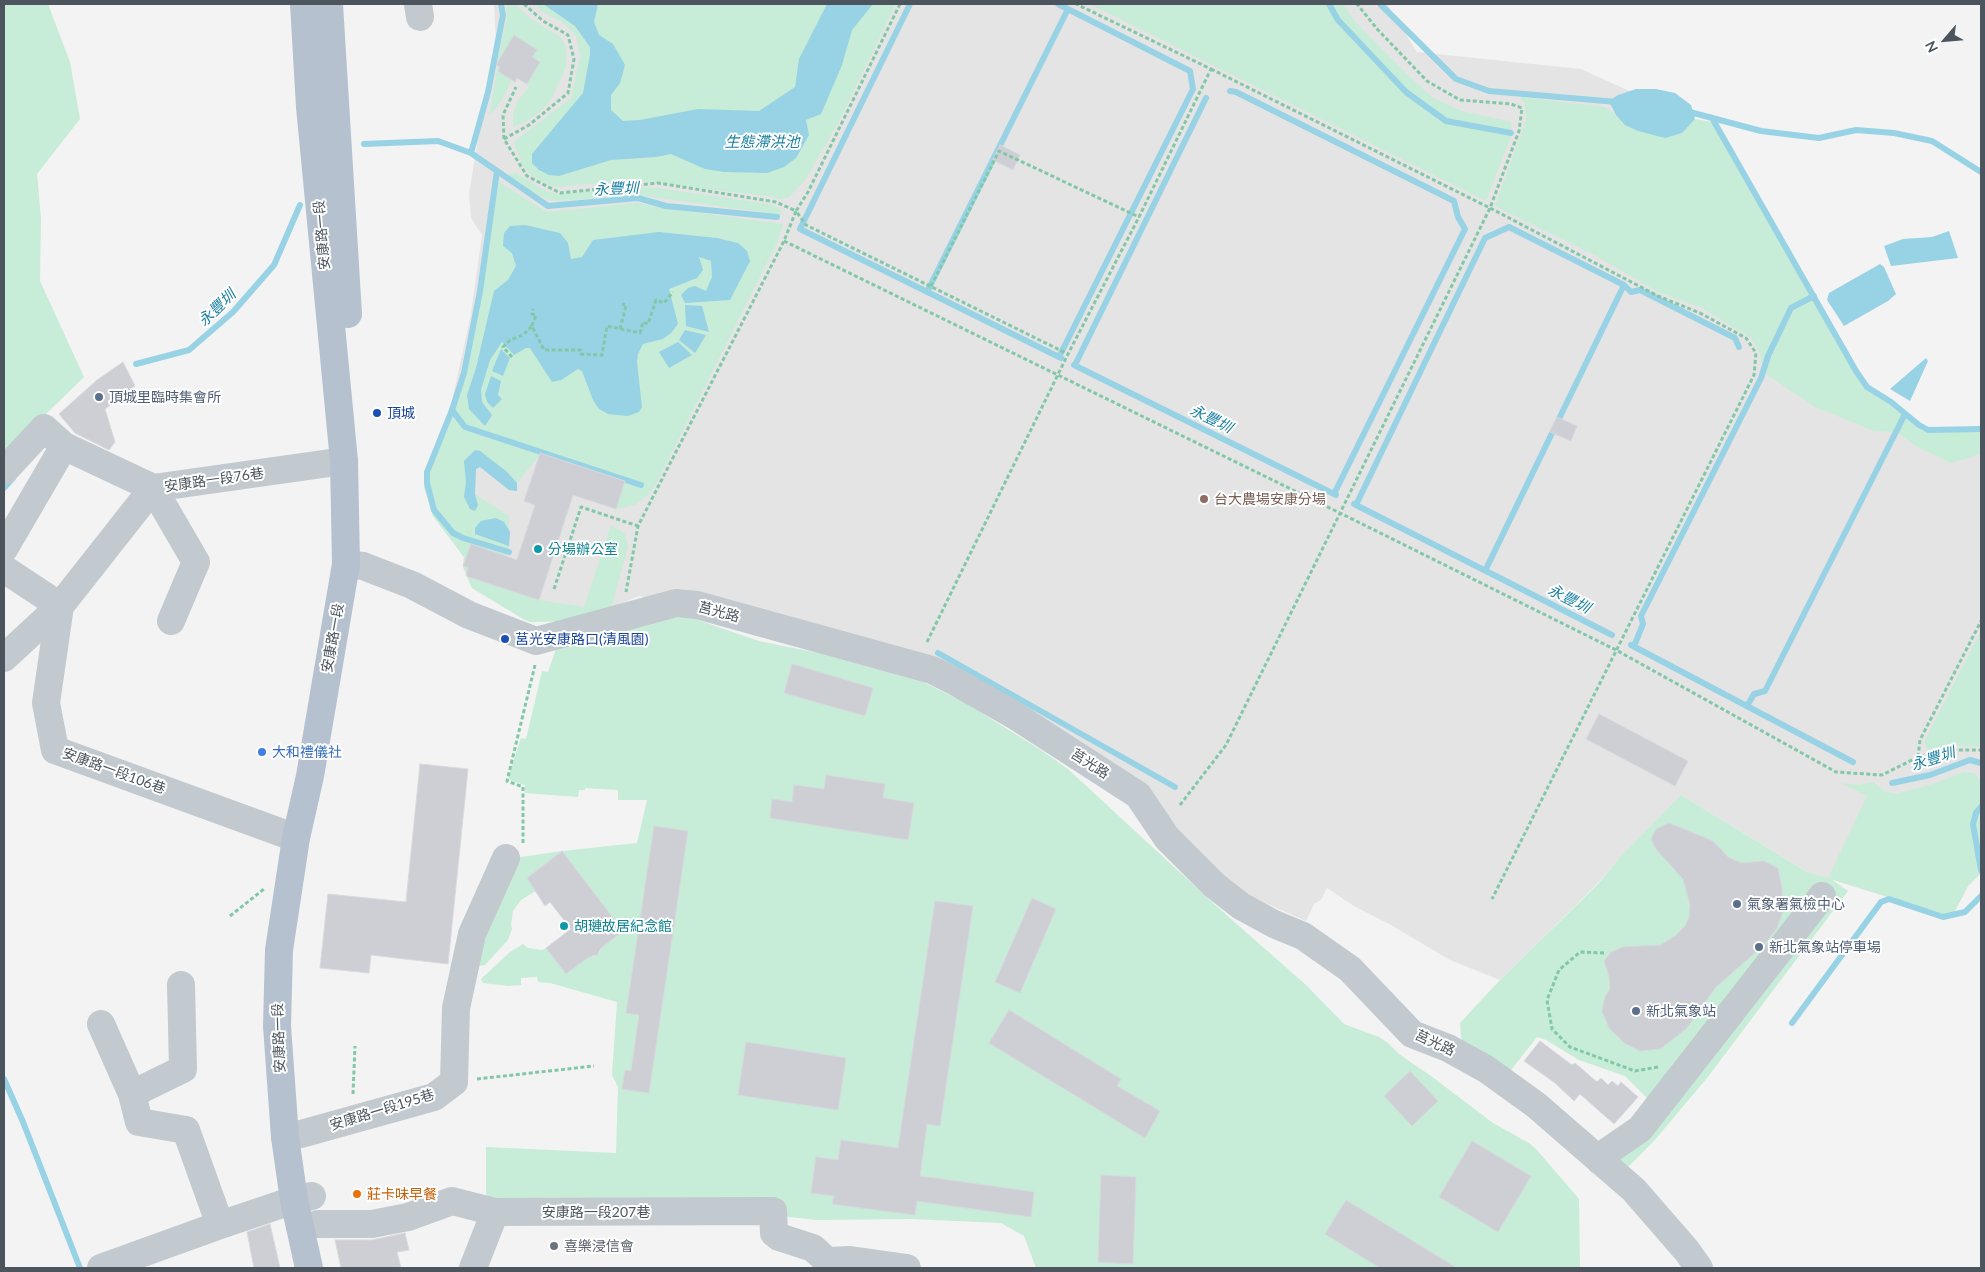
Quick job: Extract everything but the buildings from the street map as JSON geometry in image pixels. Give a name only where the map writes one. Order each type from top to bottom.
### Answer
[{"type":"main road","name":"安康路一段","points":[[304,4],[310,108],[355,565],[296,838],[279,950],[277,1026],[303,1198],[309,1268]]},
{"type":"main road","name":"安康路一段","points":[[293,1135],[298,950],[308,863],[355,565],[360,434],[351,366],[329,4]]},
{"type":"main road","name":"安康路一段","points":[[303,1198],[318,1224],[328,1268]]},
{"type":"lane","points":[[4,471],[44,428],[57,439],[4,549]]},
{"type":"lane","name":"安康路一段76巷","points":[[57,439],[153,488],[344,461]]},
{"type":"lane","points":[[4,658],[60,606],[153,488],[196,562],[171,621]]},
{"type":"lane","name":"莒光路","points":[[355,565],[412,585],[469,615],[536,642],[622,617],[676,604],[697,605],[932,670],[956,682],[1014,715],[1138,795],[1166,838],[1214,885],[1241,906],[1274,924],[1303,936],[1350,969],[1412,1034],[1448,1048],[1486,1069],[1536,1106],[1634,1190],[1687,1251],[1699,1268]]},
{"type":"lane","points":[[4,569],[60,606]]},
{"type":"lane","name":"安康路一段106巷","points":[[60,606],[46,703],[56,750],[296,838]]},
{"type":"lane","points":[[454,1082],[456,1008],[472,934],[506,858]]},
{"type":"lane","points":[[1600,1161],[1608,1151],[1640,1129],[1822,896]]},
{"type":"lane","points":[[132,1094],[183,1069],[181,985]]},
{"type":"lane","points":[[101,1024],[132,1094],[139,1122],[186,1130],[220,1225]]},
{"type":"lane","name":"安康路一段195巷","points":[[293,1135],[434,1097],[454,1082]]},
{"type":"lane","points":[[101,1268],[220,1225],[303,1198]]},
{"type":"lane","name":"安康路一段207巷","points":[[318,1224],[372,1224],[408,1217],[452,1201],[495,1212],[774,1211],[774,1233],[779,1237],[814,1248],[826,1261],[850,1264]]},
{"type":"lane","points":[[473,1268],[495,1212]]},
{"type":"lane","points":[[850,1264],[907,1268]]},
{"type":"path","points":[[504,139],[529,125],[568,93],[574,59],[568,35],[542,20],[524,4]]},
{"type":"path","points":[[622,617],[638,526],[784,241],[796,211],[812,183],[900,4]]},
{"type":"path","points":[[1076,4],[1490,208],[1658,296],[1700,313],[1746,338],[1756,354],[1754,374],[1492,899]]},
{"type":"path","points":[[1180,805],[1226,745],[1490,208],[1519,131],[1522,108],[1511,104],[1460,100],[1426,81],[1378,30],[1357,4]]},
{"type":"path","points":[[927,642],[1068,354],[1139,217],[1211,69]]},
{"type":"path","points":[[516,87],[504,115],[504,139],[527,176],[560,193],[658,183],[776,202],[796,211],[806,225],[1068,354]]},
{"type":"path","points":[[931,286],[999,152],[1139,217]]},
{"type":"path","points":[[784,241],[1616,650],[1836,772],[1882,775],[1918,757],[1955,750],[1981,750]]},
{"type":"path","points":[[532,326],[544,350],[581,350],[581,354],[602,355],[607,326],[640,333],[643,322],[648,324],[656,300],[664,303],[673,292]]},
{"type":"path","points":[[620,329],[626,305],[622,304]]},
{"type":"path","points":[[512,358],[503,347],[510,340],[523,335],[532,326],[538,316],[532,314],[533,309]]},
{"type":"path","points":[[554,589],[581,507],[638,526]]},
{"type":"path","points":[[1918,757],[1920,740],[1981,621]]},
{"type":"path","points":[[506,858],[524,842],[523,787],[506,781],[535,670]]},
{"type":"path","points":[[230,916],[266,888],[289,884]]},
{"type":"path","points":[[1604,952],[1580,952],[1560,970],[1547,1000],[1552,1030],[1570,1047],[1635,1070],[1662,1066],[1679,1079]]},
{"type":"path","points":[[352,1120],[355,1046]]},
{"type":"path","points":[[454,1082],[594,1066]]},
{"type":"shaded area","name":"台大農場安康分場","points":[[494,4],[1387,4],[1417,52],[1581,69],[1699,123],[1838,360],[1915,443],[1965,438],[1981,424],[1981,873],[1968,886],[1952,917],[1807,872],[1681,795],[1619,858],[1598,883],[1500,980],[1450,960],[1391,925],[1354,906],[1327,888],[1321,900],[1314,904],[1306,921],[1236,890],[1002,697],[639,596],[611,608],[531,622],[525,620],[472,588],[463,567],[464,557],[433,516],[424,487],[425,471],[450,410],[471,314],[482,235],[471,218],[469,194],[496,44]]},
{"type":"green space","points":[[4,4],[48,4],[70,62],[80,119],[37,174],[41,219],[40,281],[84,377],[4,455]]},
{"type":"green space","points":[[506,4],[515,4],[531,19],[561,37],[566,47],[566,67],[552,98],[541,111],[525,122],[513,127],[516,103],[530,86],[517,78],[515,82],[511,80],[506,93],[489,115],[498,66],[496,65],[507,18]]},
{"type":"green space","points":[[535,4],[896,4],[839,121],[806,179],[789,197],[780,199],[632,180],[557,187],[546,184],[532,176],[522,164],[514,142],[571,98],[580,56],[576,36],[562,22],[541,11]]},
{"type":"green space","points":[[1090,4],[1343,4],[1356,23],[1433,98],[1462,111],[1511,122],[1512,134],[1486,201]]},
{"type":"green space","points":[[1520,97],[1605,107],[1625,125],[1682,133],[1695,119],[1712,122],[1864,388],[1923,431],[1981,432],[1981,454],[1951,463],[1916,446],[1897,432],[1874,431],[1815,407],[1763,372],[1760,353],[1751,338],[1702,308],[1658,292],[1596,256],[1495,206],[1526,120],[1525,103]]},
{"type":"green space","points":[[516,173],[547,192],[560,194],[635,187],[657,188],[769,204],[778,207],[783,215],[638,195],[557,201],[547,199],[529,190],[507,174]]},
{"type":"green space","points":[[499,182],[547,212],[639,203],[662,208],[783,224],[778,241],[656,484],[648,495],[634,505],[616,509],[625,481],[541,453],[517,483],[517,491],[509,490],[480,467],[476,470],[475,494],[509,516],[509,546],[496,586],[539,600],[584,607],[611,525],[625,534],[628,547],[611,608],[578,621],[531,622],[472,588],[463,567],[464,557],[433,516],[424,487],[425,471],[448,414],[452,416],[461,392],[477,313]]},
{"type":"green space","points":[[671,617],[692,618],[759,641],[818,653],[923,682],[964,702],[1068,769],[1214,904],[1306,985],[1344,1024],[1379,1037],[1399,1054],[1493,1123],[1529,1143],[1537,1150],[1579,1199],[1580,1268],[1036,1268],[1024,1236],[1001,1223],[912,1219],[817,1220],[780,1216],[486,1206],[486,1147],[616,1153],[618,1087],[612,1075],[617,1002],[550,983],[538,982],[537,977],[521,978],[521,985],[509,986],[483,983],[481,979],[510,952],[523,944],[528,948],[542,950],[546,948],[566,974],[589,957],[593,957],[600,952],[601,948],[562,851],[637,843],[647,800],[618,800],[618,790],[585,788],[585,790],[579,790],[578,797],[525,793],[525,785],[508,778],[521,738],[526,739],[542,671],[548,672],[557,646],[553,640],[603,640],[654,621]]},
{"type":"green space","points":[[1981,631],[1981,747],[1951,745],[1934,750],[1926,749],[1925,740]]},
{"type":"green space","points":[[1963,772],[1974,773],[1981,780],[1981,873],[1968,886],[1952,917],[1831,879],[1848,891],[1707,1078],[1654,1141],[1626,1169],[1608,1151],[1649,1100],[1625,1076],[1579,1060],[1546,1040],[1537,1037],[1508,1074],[1465,1048],[1461,1037],[1460,1023],[1500,980],[1598,884],[1619,858],[1681,795],[1807,872],[1828,878],[1867,796],[1841,783],[1859,785],[1873,782],[1884,791],[1896,794],[1936,783]]},
{"type":"green space","points":[[562,851],[527,878],[536,891],[521,900],[513,911],[512,929],[508,940],[485,965],[475,967],[514,858]]},
{"type":"water","name":"生態滯洪池","points":[[543,4],[598,4],[594,22],[599,35],[613,44],[625,65],[620,83],[611,95],[611,110],[623,121],[640,120],[698,109],[759,111],[795,87],[799,59],[827,4],[873,4],[852,30],[842,65],[821,114],[806,120],[809,135],[796,158],[784,167],[767,173],[724,172],[705,169],[671,154],[611,160],[559,176],[549,175],[539,170],[532,163],[532,154],[583,93],[590,47],[575,26]]},
{"type":"water","points":[[1636,89],[1656,89],[1675,93],[1691,105],[1695,119],[1682,133],[1665,138],[1638,131],[1625,125],[1616,115],[1609,101],[1618,95]]},
{"type":"water","points":[[525,225],[560,233],[568,243],[571,259],[582,257],[593,240],[659,232],[717,238],[738,243],[747,251],[750,261],[730,300],[685,303],[681,295],[688,288],[695,286],[706,291],[712,277],[711,261],[699,257],[703,270],[697,278],[669,289],[678,324],[663,339],[643,344],[638,354],[637,362],[642,407],[639,412],[628,416],[608,414],[599,409],[593,400],[582,371],[578,369],[561,380],[552,382],[530,348],[526,348],[514,355],[502,342],[490,360],[481,390],[482,402],[492,415],[485,426],[469,409],[467,395],[476,368],[494,291],[508,280],[516,266],[512,253],[503,246],[504,233],[510,226]]},
{"type":"water","points":[[1949,231],[1958,258],[1891,266],[1884,246],[1903,239],[1932,237]]},
{"type":"water","points":[[1880,264],[1884,267],[1896,294],[1888,301],[1844,326],[1827,300],[1829,293]]},
{"type":"water","points":[[685,305],[702,306],[709,332],[686,326]]},
{"type":"water","points":[[685,330],[706,335],[695,353],[679,340]]},
{"type":"water","points":[[678,342],[692,355],[669,368],[659,352]]},
{"type":"water","points":[[501,349],[510,358],[503,376],[492,371]]},
{"type":"water","points":[[1926,358],[1928,361],[1910,401],[1890,389]]},
{"type":"water","points":[[491,376],[501,381],[498,395],[502,399],[493,408],[487,402],[485,394]]},
{"type":"water","points":[[475,450],[480,451],[506,471],[517,483],[517,491],[509,490],[480,467],[476,469],[475,494],[478,505],[475,511],[470,509],[464,497],[466,482],[464,461]]},
{"type":"water","points":[[496,518],[504,522],[510,532],[509,546],[475,534],[475,528],[481,521]]},
{"type":"waterway","name":"永豐圳","points":[[471,153],[488,92],[503,15],[501,4]]},
{"type":"waterway","name":"永豐圳","points":[[910,4],[800,229],[1061,358]]},
{"type":"waterway","points":[[1058,4],[1190,71],[1193,89],[1059,357]]},
{"type":"waterway","points":[[1329,4],[1338,20],[1406,92],[1446,121],[1511,133]]},
{"type":"waterway","points":[[1380,4],[1456,79],[1489,91],[1617,102]]},
{"type":"waterway","points":[[927,292],[1068,9]]},
{"type":"waterway","points":[[1230,91],[1236,92],[1454,201],[1458,217],[1465,229],[1334,494]]},
{"type":"waterway","points":[[1075,365],[1206,98]]},
{"type":"waterway","points":[[1686,111],[1761,131],[1819,138],[1856,130],[1894,133],[1932,141],[1981,172]]},
{"type":"waterway","points":[[1712,118],[1856,371],[1867,387],[1891,402],[1928,430],[1981,429]]},
{"type":"waterway","name":"永豐圳","points":[[364,144],[438,141],[471,153],[548,206],[638,198],[666,206],[777,217]]},
{"type":"waterway","points":[[497,171],[480,291],[464,373],[452,410],[427,472],[427,483],[434,510],[453,533],[463,538],[509,552]]},
{"type":"waterway","name":"永豐圳","points":[[136,364],[189,350],[233,312],[274,265],[300,205]]},
{"type":"waterway","points":[[1356,505],[1485,238],[1509,227],[1624,285],[1486,569]]},
{"type":"waterway","points":[[1624,285],[1631,292],[1640,290],[1735,338],[1739,347]]},
{"type":"waterway","points":[[1634,646],[1643,624],[1641,616],[1761,378],[1768,356],[1791,308],[1814,296]]},
{"type":"waterway","name":"永豐圳","points":[[1074,365],[1336,495]]},
{"type":"waterway","points":[[452,410],[465,427],[641,485]]},
{"type":"waterway","points":[[1747,706],[1754,694],[1765,691],[1905,414]]},
{"type":"waterway","name":"永豐圳","points":[[4,488],[13,478]]},
{"type":"waterway","name":"永豐圳","points":[[1354,504],[1612,635]]},
{"type":"waterway","name":"永豐圳","points":[[1631,645],[1853,762]]},
{"type":"waterway","points":[[938,653],[1175,787]]},
{"type":"waterway","name":"永豐圳","points":[[1892,783],[1930,775],[1970,760],[1981,763]]},
{"type":"waterway","points":[[1981,807],[1976,813],[1973,824],[1981,870]]},
{"type":"waterway","points":[[1792,1023],[1881,902],[1889,899],[1943,917],[1965,912],[1981,896]]},
{"type":"waterway","points":[[4,1079],[23,1122],[80,1268]]},
{"type":"place","name":"頂城里臨時集會所","points":[[99,397]]},
{"type":"place","name":"頂城","points":[[377,413]]},
{"type":"place","name":"台大農場安康分場","points":[[1204,499]]},
{"type":"place","name":"分場辦公室","points":[[538,549]]},
{"type":"place","name":"莒光安康路口(清風園)","points":[[505,639]]},
{"type":"place","name":"大和禮儀社","points":[[262,752]]},
{"type":"place","name":"氣象署氣檢中心","points":[[1737,904]]},
{"type":"place","name":"胡璉故居紀念館","points":[[564,926]]},
{"type":"place","name":"新北氣象站停車場","points":[[1759,947]]},
{"type":"place","name":"新北氣象站","points":[[1636,1011]]},
{"type":"place","name":"莊卡味早餐","points":[[357,1194]]},
{"type":"place","name":"喜樂浸信會","points":[[554,1246]]}]
